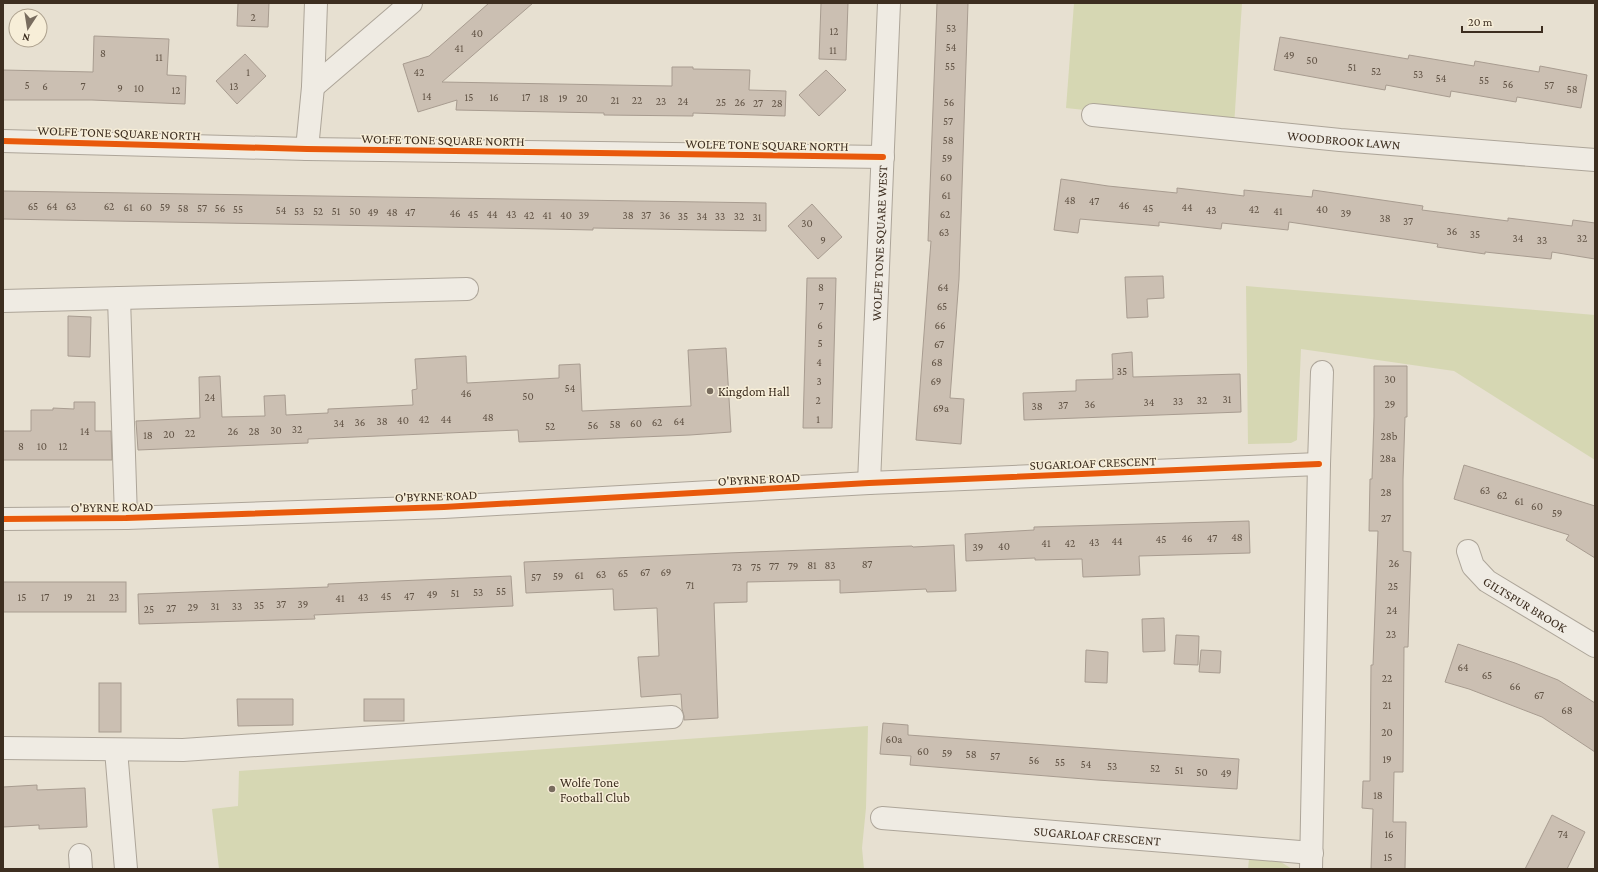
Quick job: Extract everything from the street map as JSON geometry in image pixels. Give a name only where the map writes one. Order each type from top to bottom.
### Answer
[{"type":"street","points":[[307,149],[313,87],[316,3]]},
{"type":"street","points":[[313,87],[411,3]]},
{"type":"street","name":"WOLFE TONE SQUARE WEST","points":[[869,483],[890,3]]},
{"type":"street","name":"WOODBROOK LAWN","points":[[1093,115],[1340,140],[1595,160]]},
{"type":"street","name":"WOLFE TONE SQUARE NORTH","points":[[3,141],[307,149],[883,157]]},
{"type":"street","points":[[3,301],[467,289]]},
{"type":"street","points":[[119,298],[126,518]]},
{"type":"street","name":"SUGARLOAF CRESCENT","points":[[882,818],[1312,861],[1318,464],[1322,372]]},
{"type":"street","name":"SUGARLOAF CRESCENT","points":[[869,483],[1318,464]]},
{"type":"street","name":"O'BYRNE ROAD","points":[[3,519],[126,518],[444,507],[869,483]]},
{"type":"street","name":"GILTSPUR BROOK","points":[[1468,551],[1473,566],[1487,581],[1595,646]]},
{"type":"street","points":[[3,748],[182,750],[672,717]]},
{"type":"street","points":[[116,750],[126,869]]},
{"type":"green space","points":[[1074,3],[1242,3],[1234,126],[1066,108]]},
{"type":"green space","points":[[1246,286],[1595,315],[1595,460],[1454,371],[1301,349],[1297,440],[1291,443],[1248,444]]},
{"type":"green space","name":"Wolfe Tone Football Club","points":[[868,726],[866,808],[862,848],[864,869],[219,869],[212,809],[238,806],[239,771]]},
{"type":"green space","points":[[1249,859],[1281,862],[1292,869],[1248,869]]},
{"type":"building","points":[[238,3],[269,3],[268,27],[237,26]]},
{"type":"building","points":[[489,3],[533,3],[442,82],[672,86],[672,67],[750,70],[749,90],[786,91],[785,116],[693,113],[693,116],[604,115],[604,113],[456,110],[457,100],[418,112],[403,64],[429,56]]},
{"type":"building","points":[[821,3],[848,3],[846,60],[819,59]]},
{"type":"building","points":[[937,3],[968,3],[959,279],[950,398],[964,399],[961,444],[916,440],[931,241],[928,241]]},
{"type":"building","points":[[94,36],[169,39],[167,75],[186,76],[185,104],[92,100],[3,100],[3,70],[93,72]]},
{"type":"building","points":[[1280,37],[1408,59],[1409,55],[1474,66],[1475,61],[1539,72],[1540,66],[1587,75],[1581,108],[1517,97],[1516,102],[1451,91],[1450,97],[1386,85],[1385,90],[1274,70]]},
{"type":"building","points":[[245,54],[266,76],[237,104],[216,81]]},
{"type":"building","points":[[826,70],[846,90],[819,116],[799,95]]},
{"type":"building","points":[[1061,179],[1108,186],[1177,193],[1177,188],[1244,196],[1244,190],[1312,197],[1313,190],[1423,206],[1422,210],[1508,221],[1508,218],[1572,226],[1573,220],[1595,223],[1595,259],[1552,252],[1551,259],[1485,252],[1485,254],[1437,247],[1438,244],[1289,222],[1288,230],[1222,223],[1221,229],[1159,222],[1159,226],[1080,219],[1078,233],[1054,230]]},
{"type":"building","points":[[3,191],[766,203],[766,231],[593,228],[593,230],[3,219]]},
{"type":"building","points":[[812,204],[842,237],[818,259],[788,226]]},
{"type":"building","points":[[1163,276],[1164,298],[1147,299],[1148,317],[1127,318],[1125,277]]},
{"type":"building","points":[[807,278],[836,278],[832,428],[803,428]]},
{"type":"building","points":[[68,316],[91,317],[90,357],[68,356]]},
{"type":"building","points":[[726,348],[731,432],[519,442],[518,430],[308,439],[308,443],[138,450],[136,421],[200,418],[199,377],[220,376],[222,417],[265,416],[264,396],[285,395],[286,415],[328,413],[328,409],[413,405],[412,390],[417,389],[415,359],[466,356],[467,383],[559,378],[559,365],[580,364],[582,411],[691,406],[688,350]]},
{"type":"building","points":[[1132,352],[1133,377],[1240,374],[1241,412],[1024,420],[1023,393],[1076,391],[1076,380],[1113,379],[1112,354]]},
{"type":"building","points":[[1374,366],[1407,366],[1407,417],[1405,417],[1403,479],[1403,551],[1411,552],[1408,647],[1404,647],[1403,772],[1394,772],[1393,822],[1406,822],[1405,869],[1371,869],[1373,809],[1362,808],[1363,781],[1370,781],[1371,665],[1373,665],[1378,531],[1369,531],[1370,479],[1372,479],[1374,417]]},
{"type":"building","points":[[74,402],[95,402],[95,431],[111,431],[112,460],[3,460],[3,431],[31,431],[31,410],[53,410],[53,408],[74,409]]},
{"type":"building","points":[[1464,465],[1595,506],[1595,558],[1566,540],[1569,535],[1454,499]]},
{"type":"building","points":[[1249,521],[1250,553],[1139,556],[1140,575],[1083,577],[1082,559],[1035,560],[1035,558],[966,561],[965,534],[1034,530],[1034,527]]},
{"type":"building","points":[[954,545],[956,591],[927,592],[926,589],[840,593],[840,580],[747,582],[747,602],[714,603],[718,718],[684,720],[681,694],[641,697],[638,657],[659,656],[657,608],[614,610],[613,589],[526,593],[524,562]]},
{"type":"building","points":[[511,576],[513,606],[314,615],[315,619],[139,624],[138,594],[328,587],[328,584]]},
{"type":"building","points":[[3,582],[126,582],[126,612],[3,612]]},
{"type":"building","points":[[1164,618],[1165,651],[1143,652],[1142,619]]},
{"type":"building","points":[[1176,635],[1199,636],[1198,665],[1174,664]]},
{"type":"building","points":[[1458,644],[1515,663],[1558,680],[1595,703],[1595,752],[1542,717],[1469,689],[1445,682]]},
{"type":"building","points":[[1086,650],[1108,652],[1107,683],[1085,682]]},
{"type":"building","points":[[1201,650],[1221,651],[1220,673],[1199,672]]},
{"type":"building","points":[[99,683],[121,683],[121,732],[99,732]]},
{"type":"building","points":[[237,699],[293,699],[293,725],[238,726]]},
{"type":"building","points":[[364,699],[404,699],[404,721],[364,721]]},
{"type":"building","points":[[883,723],[908,725],[908,735],[1239,759],[1237,789],[1097,780],[910,765],[911,756],[880,754]]},
{"type":"building","points":[[37,785],[37,790],[85,788],[87,827],[39,829],[39,825],[3,827],[3,787]]},
{"type":"building","points":[[1552,815],[1585,832],[1567,869],[1525,869]]},
{"type":"cycle path","points":[[3,141],[307,149],[883,157]]},
{"type":"cycle path","points":[[3,519],[126,518],[444,507],[869,483],[1319,464]]},
{"type":"place","name":"Kingdom Hall","points":[[710,391]]},
{"type":"place","name":"Wolfe Tone Football Club","points":[[552,789]]}]
